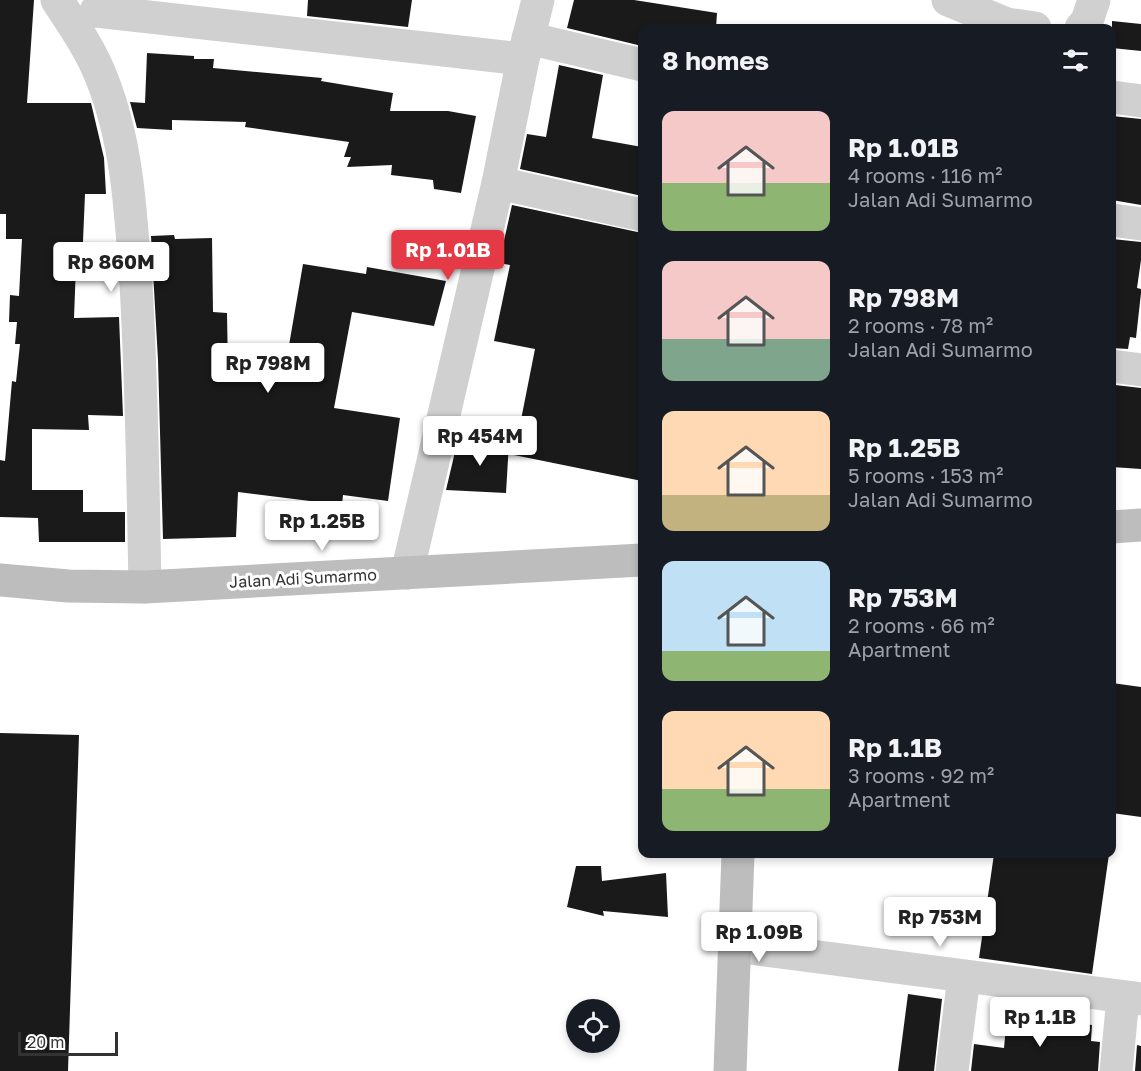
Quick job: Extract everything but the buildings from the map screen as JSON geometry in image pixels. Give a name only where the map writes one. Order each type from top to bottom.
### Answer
[{"type":"main road","points":[[1116,527],[1141,525]]},
{"type":"main road","name":"Jalan Adi Sumarmo","points":[[0,580],[68,586],[145,587],[638,560]]},
{"type":"main road","points":[[730,1071],[738,858]]},
{"type":"street","points":[[57,0],[90,50],[103,81],[118,133],[127,187],[140,359],[145,587]]},
{"type":"street","points":[[406,573],[498,183],[525,49],[538,0]]},
{"type":"street","points":[[948,0],[1007,24]]},
{"type":"street","points":[[1084,24],[1094,0]]},
{"type":"street","points":[[96,11],[525,49],[638,64]]},
{"type":"street","points":[[1116,98],[1141,101]]},
{"type":"street","points":[[498,183],[638,214]]},
{"type":"street","points":[[1116,221],[1141,224]]},
{"type":"street","points":[[1116,367],[1141,370]]},
{"type":"street","points":[[734,946],[1132,999],[1116,1071]]},
{"type":"street","points":[[952,1071],[964,977]]}]
